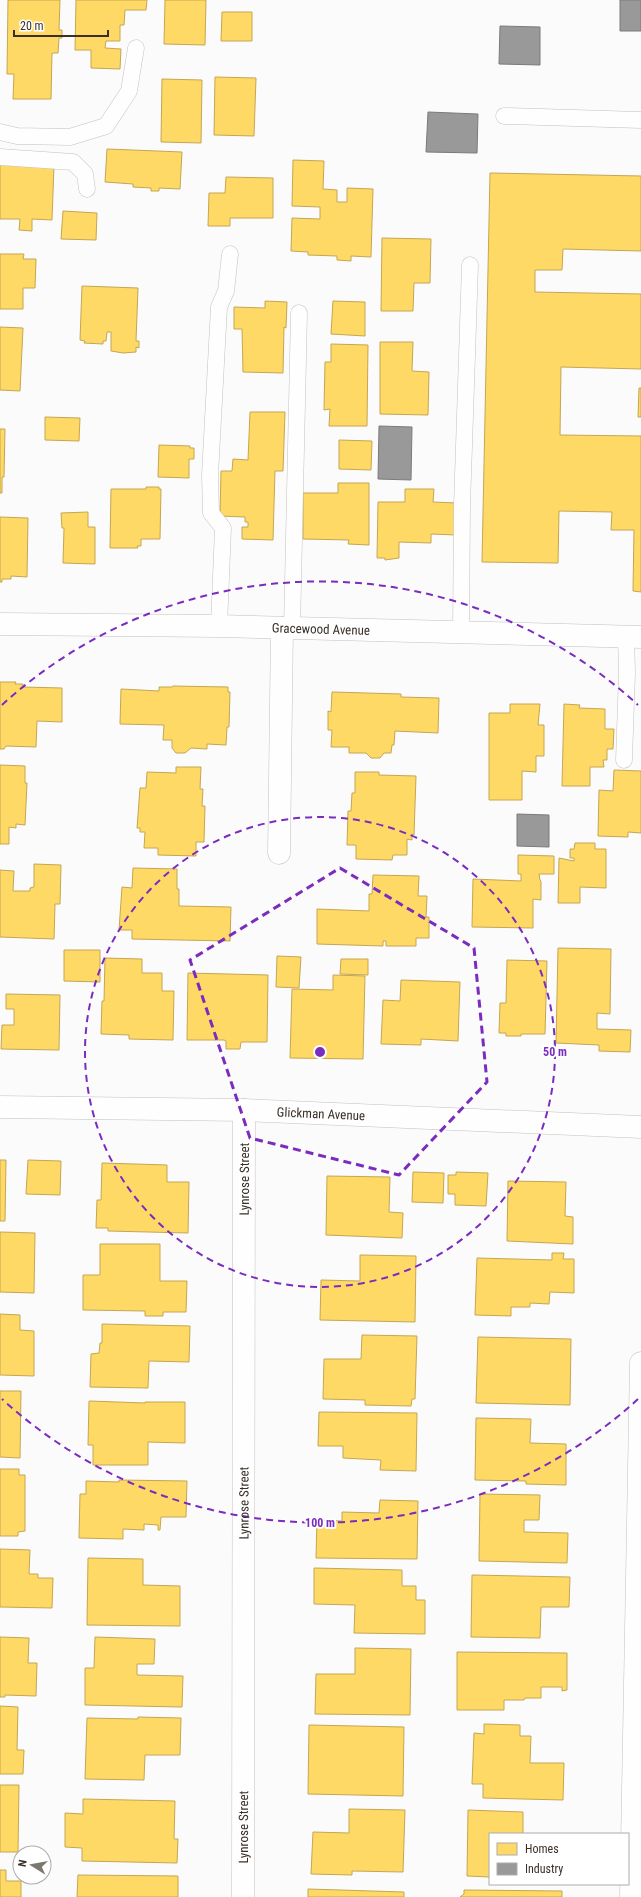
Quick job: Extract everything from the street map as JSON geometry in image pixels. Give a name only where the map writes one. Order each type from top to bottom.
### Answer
[{"type":"street","name":"Gracewood Avenue","points":[[0,624],[219,626],[634,636]]},
{"type":"street","points":[[279,853],[287,628]]},
{"type":"street","name":"Glickman Avenue","points":[[0,1107],[244,1110],[641,1127]]},
{"type":"street","name":"Lynrose Street","points":[[243,1897],[244,1110]]},
{"type":"street","points":[[634,1886],[641,1363]]},
{"type":"lane","points":[[0,132],[17,136],[70,137],[106,126],[129,91],[136,48]]},
{"type":"lane","points":[[504,116],[641,120]]},
{"type":"lane","points":[[0,157],[73,162],[85,174],[87,189]]},
{"type":"lane","points":[[219,626],[223,528],[211,513],[210,475],[219,307],[226,291],[230,254]]},
{"type":"lane","points":[[461,632],[462,506],[470,265]]},
{"type":"lane","points":[[287,628],[299,313]]},
{"type":"lane","points":[[624,760],[627,673],[634,636]]},
{"type":"highlighted area","points":[[340,868],[474,948],[487,1082],[399,1175],[250,1138],[190,960]]},
{"type":"building: Homes","points":[[8,0],[60,0],[59,30],[62,30],[62,38],[59,38],[58,53],[52,53],[51,99],[13,99],[14,74],[7,74]]},
{"type":"building: Homes","points":[[76,0],[147,0],[146,10],[125,10],[124,25],[120,25],[120,41],[106,41],[105,48],[121,49],[120,69],[91,68],[91,50],[75,50]]},
{"type":"building: Homes","points":[[165,0],[206,0],[205,45],[164,44]]},
{"type":"building: Homes","points":[[222,12],[252,12],[252,41],[221,41]]},
{"type":"building: Homes","points":[[215,77],[256,78],[254,136],[214,135]]},
{"type":"building: Homes","points":[[162,79],[202,80],[201,143],[161,142]]},
{"type":"building: Homes","points":[[107,149],[182,152],[180,189],[159,188],[159,191],[151,191],[151,188],[133,187],[133,184],[105,182]]},
{"type":"building: Homes","points":[[293,160],[324,161],[323,189],[337,190],[337,202],[347,202],[347,188],[373,189],[371,257],[351,256],[351,261],[337,260],[337,256],[308,255],[308,252],[291,251],[292,218],[320,219],[320,207],[292,206]]},
{"type":"building: Homes","points":[[0,164],[54,165],[52,220],[32,219],[32,231],[19,230],[20,219],[0,219]]},
{"type":"building: Homes","points":[[490,173],[641,176],[641,251],[563,249],[562,270],[535,270],[535,292],[641,294],[641,369],[561,367],[560,435],[641,436],[641,592],[633,591],[634,530],[611,530],[612,512],[559,511],[558,563],[482,562]]},
{"type":"building: Homes","points":[[226,177],[273,178],[273,218],[230,218],[230,226],[208,226],[209,193],[225,193]]},
{"type":"building: Homes","points":[[63,211],[97,213],[96,240],[61,239]]},
{"type":"building: Homes","points":[[382,238],[431,239],[430,283],[414,283],[413,311],[381,311]]},
{"type":"building: Homes","points":[[0,254],[24,254],[23,259],[36,259],[35,288],[23,288],[23,309],[0,309]]},
{"type":"building: Homes","points":[[82,286],[138,288],[136,341],[139,341],[139,348],[136,347],[136,352],[123,353],[111,351],[111,332],[107,332],[106,341],[103,341],[103,344],[84,343],[85,341],[80,340]]},
{"type":"building: Homes","points":[[265,301],[287,302],[286,328],[284,327],[283,373],[243,372],[242,329],[234,329],[234,307],[265,308]]},
{"type":"building: Homes","points":[[333,301],[365,302],[365,336],[331,334]]},
{"type":"building: Homes","points":[[0,327],[23,328],[20,391],[0,390]]},
{"type":"building: Homes","points":[[380,342],[413,342],[412,371],[429,372],[428,415],[380,414]]},
{"type":"building: Homes","points":[[331,344],[368,345],[367,426],[329,426],[330,409],[324,410],[325,362],[331,362]]},
{"type":"building: Homes","points":[[639,388],[641,388],[641,417],[638,417]]},
{"type":"building: Homes","points":[[250,412],[285,412],[283,471],[275,471],[273,540],[242,539],[242,527],[248,527],[248,522],[245,522],[245,517],[220,516],[221,471],[232,471],[233,459],[248,460]]},
{"type":"building: Homes","points":[[45,417],[80,418],[79,441],[45,440]]},
{"type":"building: Homes","points":[[0,429],[5,429],[4,477],[2,477],[2,493],[0,493]]},
{"type":"building: Homes","points":[[339,440],[372,441],[371,470],[339,469]]},
{"type":"building: Homes","points":[[159,445],[190,446],[190,448],[194,448],[194,459],[189,459],[189,478],[158,477]]},
{"type":"building: Homes","points":[[338,483],[369,483],[369,545],[348,544],[349,540],[303,539],[303,493],[338,493]]},
{"type":"building: Homes","points":[[146,487],[159,487],[159,489],[161,489],[160,539],[141,539],[141,546],[137,546],[138,548],[110,548],[111,489],[146,489]]},
{"type":"building: Homes","points":[[405,489],[434,489],[433,502],[457,503],[456,535],[431,534],[431,543],[399,542],[399,558],[385,560],[385,558],[377,558],[378,502],[405,502]]},
{"type":"building: Homes","points":[[88,512],[88,527],[95,527],[95,564],[63,563],[64,528],[62,528],[61,513]]},
{"type":"building: Homes","points":[[0,517],[28,518],[27,577],[11,576],[11,579],[2,579],[2,582],[0,582]]},
{"type":"building: Homes","points":[[0,682],[16,682],[15,684],[23,684],[23,687],[62,688],[62,722],[37,721],[36,747],[6,746],[4,749],[0,749]]},
{"type":"building: Homes","points":[[159,687],[228,687],[228,692],[230,692],[229,727],[227,727],[226,745],[207,744],[207,749],[191,748],[185,753],[176,753],[172,748],[172,740],[163,740],[164,725],[120,724],[121,689],[159,691]]},
{"type":"building: Homes","points":[[332,692],[401,694],[401,697],[439,698],[438,733],[395,731],[394,745],[392,745],[391,753],[384,753],[380,758],[371,758],[366,753],[349,753],[349,747],[331,747],[332,730],[328,730],[328,711],[331,712]]},
{"type":"building: Homes","points":[[510,704],[540,704],[538,725],[544,725],[544,756],[536,756],[536,772],[522,771],[522,800],[489,800],[489,713],[510,713]]},
{"type":"building: Homes","points":[[564,704],[580,705],[579,708],[605,709],[605,729],[614,729],[613,749],[607,749],[607,760],[603,760],[604,767],[590,767],[590,786],[562,786]]},
{"type":"building: Homes","points":[[0,765],[25,766],[25,783],[27,783],[25,825],[16,824],[16,828],[9,827],[9,844],[0,844]]},
{"type":"building: Homes","points":[[176,767],[201,767],[200,789],[203,789],[202,806],[205,806],[204,842],[196,842],[196,856],[158,855],[158,848],[144,848],[145,832],[140,832],[140,828],[137,828],[140,788],[146,788],[147,772],[176,773]]},
{"type":"building: Homes","points":[[614,770],[641,771],[641,833],[628,832],[628,837],[598,836],[599,790],[613,791]]},
{"type":"building: Homes","points":[[355,772],[379,772],[379,775],[416,776],[414,835],[412,834],[412,840],[407,839],[407,855],[393,855],[392,860],[356,859],[356,845],[347,845],[348,811],[351,811],[352,793],[355,793]]},
{"type":"building: Homes","points":[[575,843],[595,843],[595,849],[606,849],[606,888],[580,887],[580,903],[558,903],[559,858],[574,861],[574,858],[570,858],[570,849],[574,849]]},
{"type":"building: Homes","points":[[518,855],[554,856],[554,874],[539,874],[541,881],[541,900],[533,899],[533,928],[472,927],[473,879],[521,881],[521,874],[518,874]]},
{"type":"building: Homes","points":[[34,864],[61,865],[60,904],[55,904],[54,939],[0,937],[0,870],[14,871],[13,891],[30,891],[30,888],[34,887]]},
{"type":"building: Homes","points":[[133,868],[177,869],[179,906],[231,907],[230,941],[132,939],[132,930],[119,930],[122,887],[132,888]]},
{"type":"building: Homes","points":[[373,875],[419,876],[418,896],[427,896],[426,917],[429,917],[429,938],[416,938],[416,946],[386,946],[386,941],[383,941],[383,946],[317,944],[317,909],[369,911],[369,894],[372,894]]},
{"type":"building: Homes","points":[[558,948],[611,949],[610,1014],[597,1013],[597,1029],[631,1030],[630,1052],[599,1051],[599,1045],[556,1043]]},
{"type":"building: Homes","points":[[64,950],[100,950],[100,982],[64,981]]},
{"type":"building: Homes","points":[[277,956],[301,957],[299,988],[276,987]]},
{"type":"building: Homes","points":[[105,958],[142,959],[142,973],[162,973],[162,991],[174,991],[173,1040],[129,1039],[129,1035],[101,1034],[102,1001],[104,1001]]},
{"type":"building: Homes","points":[[341,959],[368,959],[368,975],[340,974]]},
{"type":"building: Homes","points":[[507,960],[547,961],[545,1034],[521,1034],[521,1036],[506,1036],[506,1033],[499,1033],[500,1003],[506,1003]]},
{"type":"building: Homes","points":[[188,973],[268,975],[267,1042],[241,1042],[240,1049],[226,1049],[226,1041],[224,1040],[187,1040]]},
{"type":"building: Homes","points":[[333,975],[365,976],[363,1059],[290,1058],[292,989],[333,990]]},
{"type":"building: Homes","points":[[401,980],[460,982],[458,1041],[421,1039],[421,1045],[381,1044],[383,1000],[400,1001]]},
{"type":"building: Homes","points":[[6,994],[60,995],[59,1050],[1,1049],[2,1025],[14,1025],[14,1009],[6,1009]]},
{"type":"building: Homes","points":[[0,1160],[6,1160],[5,1221],[0,1221]]},
{"type":"building: Homes","points":[[28,1160],[61,1161],[60,1195],[26,1194]]},
{"type":"building: Homes","points":[[102,1163],[167,1165],[167,1182],[189,1182],[188,1233],[108,1231],[108,1228],[96,1228],[97,1200],[101,1200]]},
{"type":"building: Homes","points":[[413,1172],[444,1173],[443,1203],[412,1202]]},
{"type":"building: Homes","points":[[456,1172],[488,1173],[486,1206],[455,1205],[455,1194],[448,1194],[448,1175],[456,1175]]},
{"type":"building: Homes","points":[[327,1176],[390,1177],[389,1212],[403,1213],[402,1238],[326,1235]]},
{"type":"building: Homes","points":[[508,1181],[566,1182],[565,1216],[573,1217],[573,1244],[507,1241]]},
{"type":"building: Homes","points":[[0,1232],[35,1233],[34,1293],[0,1292]]},
{"type":"building: Homes","points":[[100,1244],[160,1244],[160,1281],[187,1281],[186,1312],[163,1312],[163,1316],[145,1316],[145,1311],[83,1310],[83,1275],[100,1275]]},
{"type":"building: Homes","points":[[552,1253],[564,1253],[563,1259],[574,1259],[574,1293],[550,1292],[549,1304],[530,1303],[530,1307],[511,1307],[511,1316],[475,1315],[477,1258],[552,1260]]},
{"type":"building: Homes","points":[[360,1255],[416,1256],[415,1322],[320,1320],[321,1280],[360,1281]]},
{"type":"building: Homes","points":[[0,1314],[20,1315],[20,1330],[34,1331],[34,1376],[0,1375]]},
{"type":"building: Homes","points":[[102,1324],[190,1326],[189,1362],[149,1361],[148,1388],[90,1387],[91,1354],[99,1353],[100,1343],[102,1343]]},
{"type":"building: Homes","points":[[362,1335],[417,1336],[415,1399],[412,1399],[411,1406],[365,1405],[365,1400],[323,1399],[324,1359],[361,1359]]},
{"type":"building: Homes","points":[[478,1337],[571,1339],[570,1405],[476,1403]]},
{"type":"building: Homes","points":[[0,1391],[21,1391],[20,1458],[0,1457]]},
{"type":"building: Homes","points":[[89,1401],[145,1403],[185,1402],[185,1443],[148,1442],[148,1465],[93,1465],[93,1445],[88,1445]]},
{"type":"building: Homes","points":[[319,1412],[417,1413],[416,1471],[380,1470],[381,1460],[343,1458],[343,1446],[318,1446]]},
{"type":"building: Homes","points":[[476,1418],[531,1419],[530,1443],[566,1444],[566,1485],[526,1484],[526,1481],[475,1480]]},
{"type":"building: Homes","points":[[0,1469],[19,1469],[19,1475],[25,1475],[25,1531],[18,1532],[18,1536],[0,1536]]},
{"type":"building: Homes","points":[[119,1480],[187,1481],[186,1517],[161,1517],[160,1530],[158,1530],[158,1525],[144,1524],[144,1530],[123,1529],[123,1539],[79,1538],[80,1494],[86,1494],[86,1481],[119,1482]]},
{"type":"building: Homes","points":[[480,1494],[540,1495],[539,1520],[524,1520],[524,1532],[568,1533],[567,1563],[479,1561]]},
{"type":"building: Homes","points":[[380,1500],[418,1501],[417,1559],[316,1558],[317,1520],[342,1521],[342,1512],[379,1513]]},
{"type":"building: Homes","points":[[0,1549],[30,1550],[29,1574],[38,1574],[38,1578],[53,1578],[52,1608],[0,1607]]},
{"type":"building: Homes","points":[[88,1558],[143,1559],[143,1585],[180,1586],[180,1626],[87,1625]]},
{"type":"building: Homes","points":[[314,1568],[402,1570],[402,1586],[416,1586],[416,1600],[425,1600],[425,1634],[354,1633],[355,1605],[314,1604]]},
{"type":"building: Homes","points":[[472,1575],[570,1577],[569,1607],[541,1607],[540,1638],[471,1637]]},
{"type":"building: Homes","points":[[0,1637],[29,1638],[28,1663],[37,1663],[36,1696],[5,1695],[5,1697],[0,1697]]},
{"type":"building: Homes","points":[[95,1637],[155,1639],[154,1664],[137,1664],[137,1675],[183,1676],[182,1707],[85,1705],[85,1668],[94,1668]]},
{"type":"building: Homes","points":[[355,1648],[411,1649],[410,1715],[315,1714],[316,1674],[355,1674]]},
{"type":"building: Homes","points":[[457,1652],[567,1653],[567,1690],[562,1691],[562,1687],[541,1687],[541,1698],[504,1700],[504,1710],[457,1710]]},
{"type":"building: Homes","points":[[0,1706],[18,1707],[17,1750],[24,1750],[23,1774],[0,1774]]},
{"type":"building: Homes","points":[[138,1717],[181,1718],[180,1755],[145,1755],[144,1780],[85,1779],[87,1718],[138,1719]]},
{"type":"building: Homes","points":[[484,1724],[520,1725],[520,1736],[531,1736],[530,1763],[564,1763],[563,1800],[483,1798],[483,1784],[472,1784],[474,1733],[484,1734]]},
{"type":"building: Homes","points":[[309,1725],[404,1727],[403,1796],[308,1794]]},
{"type":"building: Homes","points":[[0,1785],[19,1785],[18,1845],[12,1845],[12,1852],[0,1852]]},
{"type":"building: Homes","points":[[83,1799],[175,1801],[174,1839],[178,1839],[177,1863],[82,1861],[82,1848],[65,1847],[65,1813],[83,1814]]},
{"type":"building: Homes","points":[[349,1809],[405,1810],[403,1872],[352,1871],[352,1875],[311,1874],[313,1832],[349,1833]]},
{"type":"building: Homes","points":[[468,1810],[523,1812],[523,1833],[489,1833],[489,1877],[467,1876]]},
{"type":"building: Homes","points":[[0,1870],[6,1870],[6,1881],[12,1881],[12,1885],[21,1885],[21,1897],[0,1897]]},
{"type":"building: Homes","points":[[78,1875],[178,1876],[178,1897],[77,1897]]},
{"type":"building: Homes","points":[[308,1889],[404,1892],[404,1897],[308,1897]]},
{"type":"building: Homes","points":[[464,1890],[562,1891],[562,1897],[460,1897],[464,1894]]},
{"type":"building: Industry","points":[[620,0],[641,0],[641,31],[620,31]]},
{"type":"building: Industry","points":[[500,26],[540,27],[540,65],[499,64]]},
{"type":"building: Industry","points":[[428,112],[478,114],[477,153],[426,152]]},
{"type":"building: Industry","points":[[379,426],[412,427],[411,480],[378,479]]},
{"type":"building: Industry","points":[[517,814],[549,815],[549,847],[517,846]]}]
